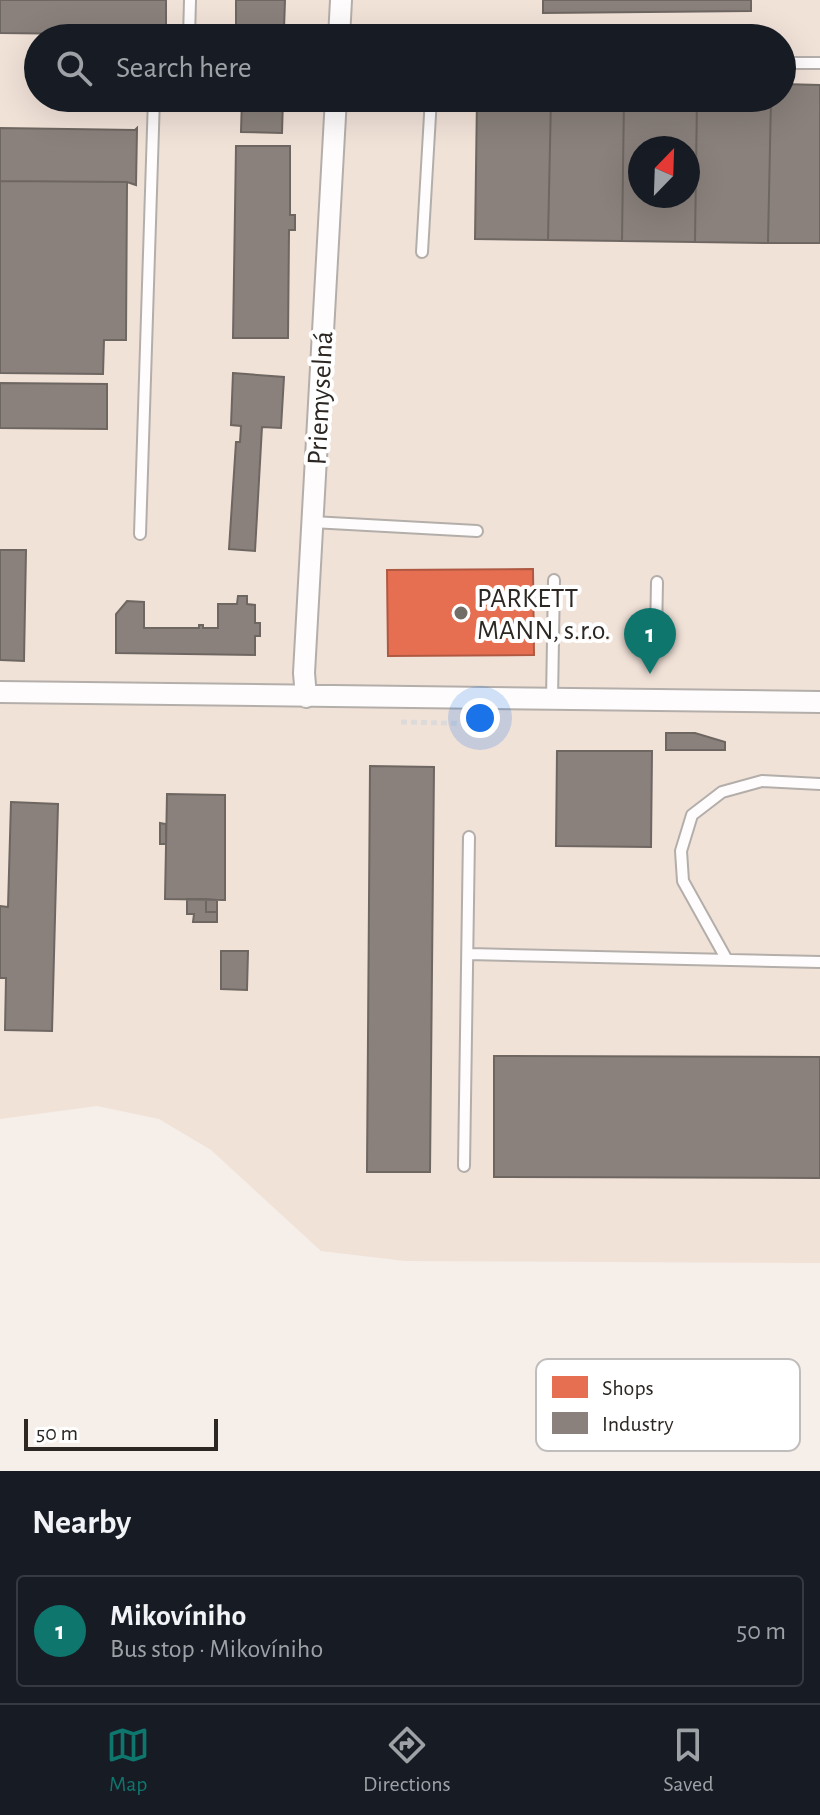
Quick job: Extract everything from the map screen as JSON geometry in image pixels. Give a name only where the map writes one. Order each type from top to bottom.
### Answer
[{"type":"street","points":[[340,24],[341,0]]},
{"type":"street","name":"Priemyselná","points":[[306,697],[304,673],[335,112]]},
{"type":"street","points":[[0,692],[820,702]]},
{"type":"lane","points":[[189,24],[190,0]]},
{"type":"lane","points":[[796,63],[820,63]]},
{"type":"lane","points":[[140,534],[154,112]]},
{"type":"lane","points":[[422,252],[430,112]]},
{"type":"lane","points":[[312,522],[477,531]]},
{"type":"lane","points":[[552,699],[554,580]]},
{"type":"lane","points":[[656,635],[657,582]]},
{"type":"lane","points":[[727,960],[683,881],[681,851],[692,815],[722,792],[762,781],[820,784]]},
{"type":"lane","points":[[464,1166],[469,837]]},
{"type":"lane","points":[[469,954],[820,962]]},
{"type":"shaded area","points":[[0,0],[820,0],[820,1263],[405,1261],[321,1251],[211,1150],[159,1119],[97,1106],[0,1119]]},
{"type":"building: Shops","name":"PARKETT MANN, s.r.o.","points":[[533,569],[534,655],[388,656],[387,570]]},
{"type":"building: Industry","points":[[0,0],[166,0],[166,24],[24,24],[24,33],[0,33]]},
{"type":"building: Industry","points":[[236,0],[285,0],[284,24],[236,24]]},
{"type":"building: Industry","points":[[543,0],[751,0],[751,11],[543,13]]},
{"type":"building: Industry","points":[[796,84],[820,85],[820,243],[768,243],[771,112],[796,112]]},
{"type":"building: Industry","points":[[242,112],[283,112],[282,133],[241,132]]},
{"type":"building: Industry","points":[[477,112],[551,112],[548,240],[475,239]]},
{"type":"building: Industry","points":[[551,112],[624,112],[622,241],[548,240]]},
{"type":"building: Industry","points":[[624,112],[697,112],[696,136],[628,136],[628,208],[695,208],[695,242],[622,241]]},
{"type":"building: Industry","points":[[697,112],[771,112],[768,243],[695,242],[695,208],[700,208]]},
{"type":"building: Industry","points":[[0,128],[137,128],[136,185],[127,182],[0,181]]},
{"type":"building: Industry","points":[[236,146],[290,146],[290,215],[295,215],[295,230],[289,230],[288,338],[233,338]]},
{"type":"building: Industry","points":[[0,181],[127,182],[126,340],[104,340],[103,374],[0,373]]},
{"type":"building: Industry","points":[[233,373],[284,377],[281,428],[262,427],[255,551],[229,549],[236,442],[240,442],[241,426],[231,425]]},
{"type":"building: Industry","points":[[0,383],[107,384],[107,429],[0,428]]},
{"type":"building: Industry","points":[[0,550],[26,550],[24,661],[0,660]]},
{"type":"building: Industry","points":[[238,596],[247,596],[247,604],[255,605],[255,623],[260,623],[260,636],[255,636],[255,655],[116,653],[116,614],[127,601],[144,602],[144,628],[199,628],[203,625],[203,628],[218,628],[218,604],[237,604]]},
{"type":"building: Industry","points":[[666,733],[695,733],[725,742],[725,750],[666,750]]},
{"type":"building: Industry","points":[[557,751],[652,751],[651,847],[556,846]]},
{"type":"building: Industry","points":[[370,766],[434,767],[430,1172],[367,1172]]},
{"type":"building: Industry","points":[[167,794],[225,795],[225,900],[165,899]]},
{"type":"building: Industry","points":[[11,802],[58,804],[52,1031],[5,1030],[6,978],[0,978],[0,906],[8,907]]},
{"type":"building: Industry","points":[[160,823],[166,824],[166,844],[160,844]]},
{"type":"building: Industry","points":[[187,899],[206,899],[206,912],[217,912],[217,922],[193,922],[194,914],[187,914]]},
{"type":"building: Industry","points":[[206,899],[217,900],[217,912],[206,912]]},
{"type":"building: Industry","points":[[221,951],[248,951],[247,990],[221,989]]},
{"type":"building: Industry","points":[[494,1056],[820,1057],[820,1178],[494,1177]]},
{"type":"place","name":"PARKETT MANN, s.r.o.","points":[[461,613]]},
{"type":"place","name":"Mikovíniho","points":[[650,674]]}]
